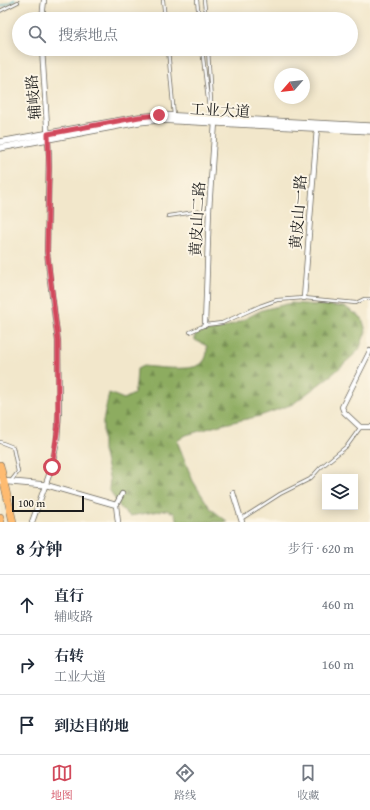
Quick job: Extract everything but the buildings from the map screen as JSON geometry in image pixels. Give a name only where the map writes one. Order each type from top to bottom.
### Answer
[{"type":"main road","points":[[0,464],[13,522]]},
{"type":"main road","points":[[0,517],[1,522]]},
{"type":"street","points":[[43,12],[44,0]]},
{"type":"street","name":"辅岐路","points":[[32,522],[46,485],[55,454],[59,411],[58,341],[47,251],[49,169],[42,56]]},
{"type":"street","points":[[210,114],[215,122]]},
{"type":"street","name":"工业大道","points":[[174,118],[210,114],[370,126]]},
{"type":"street","name":"工业大道","points":[[0,148],[48,136],[139,117],[370,131]]},
{"type":"street","name":"黄皮山二路","points":[[205,325],[209,210],[215,122]]},
{"type":"street","name":"黄皮山一路","points":[[304,298],[317,128]]},
{"type":"street","name":"工业大道","points":[[0,142],[48,136]]},
{"type":"street","points":[[370,351],[342,407],[344,412],[360,427],[370,427]]},
{"type":"street","points":[[4,482],[46,485],[116,505]]},
{"type":"street","points":[[233,493],[242,520]]},
{"type":"street","points":[[118,522],[116,505],[122,494]]},
{"type":"lane","points":[[163,0],[164,12]]},
{"type":"lane","points":[[197,0],[198,12]]},
{"type":"lane","points":[[204,0],[205,12]]},
{"type":"lane","points":[[0,11],[18,2]]},
{"type":"lane","points":[[169,56],[174,118]]},
{"type":"lane","points":[[203,56],[210,114]]},
{"type":"lane","points":[[208,56],[211,101],[210,114]]},
{"type":"lane","points":[[168,216],[209,210]]},
{"type":"lane","points":[[190,332],[205,325],[222,323],[277,300],[304,298],[356,303],[364,299],[370,299]]},
{"type":"lane","points":[[242,520],[280,494],[310,479],[320,468],[347,446],[360,427]]},
{"type":"lane","points":[[0,442],[13,447],[18,472],[4,482]]},
{"type":"green space","points":[[291,303],[345,307],[362,318],[366,331],[359,350],[334,373],[293,404],[260,416],[220,425],[186,435],[177,441],[193,481],[210,508],[228,522],[178,522],[174,513],[166,510],[130,516],[122,510],[109,489],[110,481],[103,450],[103,421],[109,393],[124,399],[134,394],[137,369],[143,366],[183,368],[198,366],[205,359],[207,346],[195,340],[195,335],[202,332],[221,329],[262,310]]},
{"type":"waterway","points":[[0,7],[15,0]]},
{"type":"route","points":[[52,467],[57,441],[59,411],[58,341],[47,251],[49,169],[48,134],[139,117],[159,115]]}]
